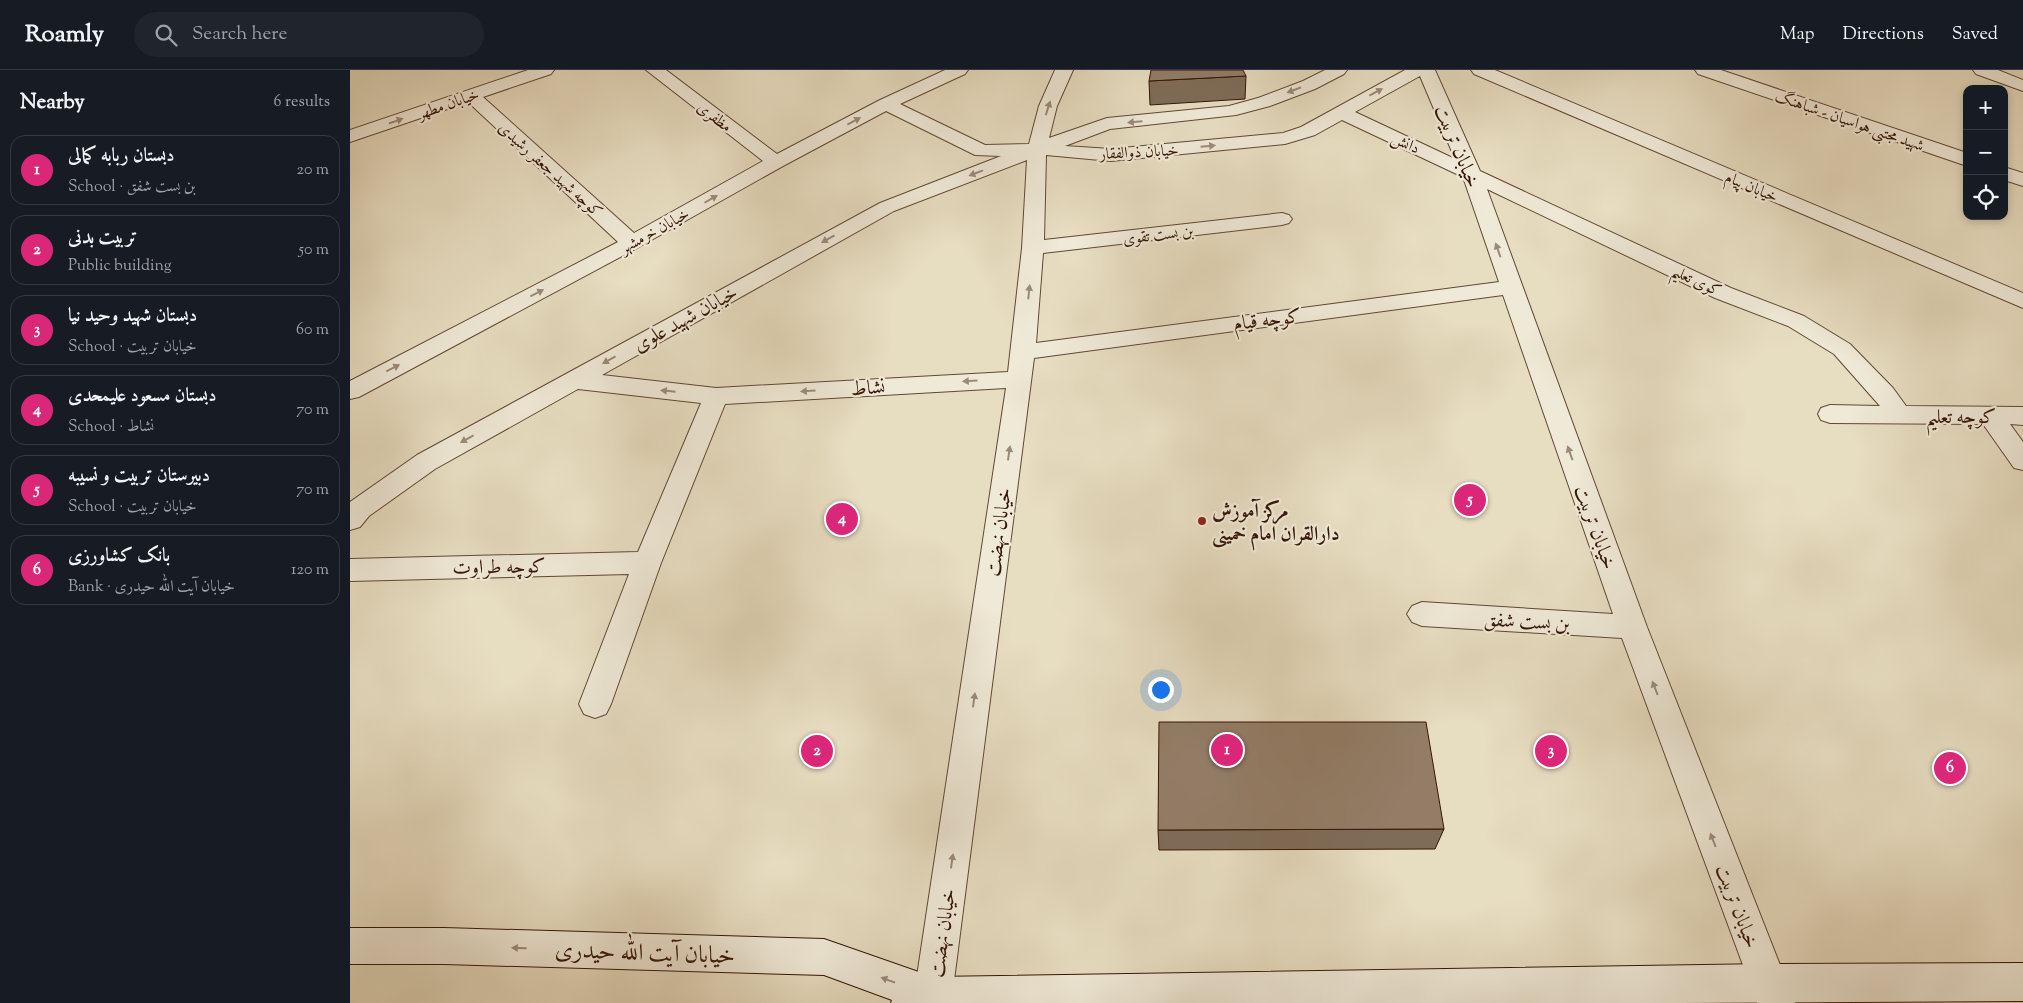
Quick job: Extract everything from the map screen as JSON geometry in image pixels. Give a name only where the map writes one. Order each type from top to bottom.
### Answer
[{"type":"street","name":"خیابان مطهر","points":[[350,136],[545,70]]},
{"type":"street","name":"مظفری","points":[[655,70],[776,162]]},
{"type":"street","name":"خیابان خرمشهر","points":[[350,391],[632,243],[776,162],[886,104],[959,70]]},
{"type":"street","name":"خیابان نهضت","points":[[922,1000],[1023,352],[1033,248],[1037,149],[1048,106],[1064,70]]},
{"type":"street","name":"خیابان ذوالفقار","points":[[1037,149],[1107,124],[1230,111],[1264,102],[1338,70]]},
{"type":"street","name":"خیابان ذوالفقار","points":[[1037,149],[1111,156],[1285,138],[1308,131],[1418,70]]},
{"type":"street","name":"خیابان تربیت","points":[[1426,70],[1471,173],[1632,627],[1772,993]]},
{"type":"street","name":"خیابان پیام","points":[[1480,70],[2023,301]]},
{"type":"street","name":"شهید مجتبی هواسیان - شباهنگ","points":[[1704,70],[1963,159]]},
{"type":"street","points":[[1982,70],[2023,86]]},
{"type":"street","name":"کوچه شهید جعفر رشیدی","points":[[471,95],[632,243]]},
{"type":"street","points":[[886,104],[982,151],[1037,149]]},
{"type":"street","name":"دانش","points":[[1340,112],[1471,173]]},
{"type":"street","name":"خیابان شهید علوی","points":[[350,520],[359,508],[426,462],[887,207],[1037,149]]},
{"type":"street","name":"کوی تعلیم","points":[[1471,173],[1723,293],[1796,321],[1842,349],[1884,394],[1900,416]]},
{"type":"street","points":[[2008,174],[2023,180]]},
{"type":"street","name":"بن بست تقوی","points":[[1033,248],[1282,219]]},
{"type":"street","name":"کوچه قیام","points":[[1023,352],[1511,287]]},
{"type":"street","name":"نشاط","points":[[572,380],[716,396],[1019,379]]},
{"type":"street","points":[[595,704],[647,563],[716,396]]},
{"type":"street","name":"کوچه تعلیم","points":[[1830,414],[2023,416]]},
{"type":"street","points":[[1990,416],[2023,461]]},
{"type":"street","name":"کوچه طراوت","points":[[350,570],[647,563]]},
{"type":"street","name":"بن بست شفق","points":[[1422,614],[1632,627]]},
{"type":"street","name":"خیابان آیت الله حیدری","points":[[350,946],[444,946],[824,957],[922,1000],[1772,993],[2023,982]]},
{"type":"building","points":[[1151,70],[1243,70],[1246,76],[1149,81]]},
{"type":"building","points":[[1159,722],[1426,722],[1444,829],[1158,830]]},
{"type":"place","name":"دبیرستان تربیت و نسیبه","points":[[1470,500]]},
{"type":"place","name":"دبستان مسعود علیمحدی","points":[[842,519]]},
{"type":"place","name":"مرکز آموزش دارالقران امام خمینی","points":[[1202,521]]},
{"type":"place","name":"دبستان ربابه کمالی","points":[[1227,750]]},
{"type":"place","name":"تربیت بدنی","points":[[817,751]]},
{"type":"place","name":"دبستان شهید وحید نیا","points":[[1551,751]]},
{"type":"place","name":"بانک کشاورزی","points":[[1950,768]]}]
